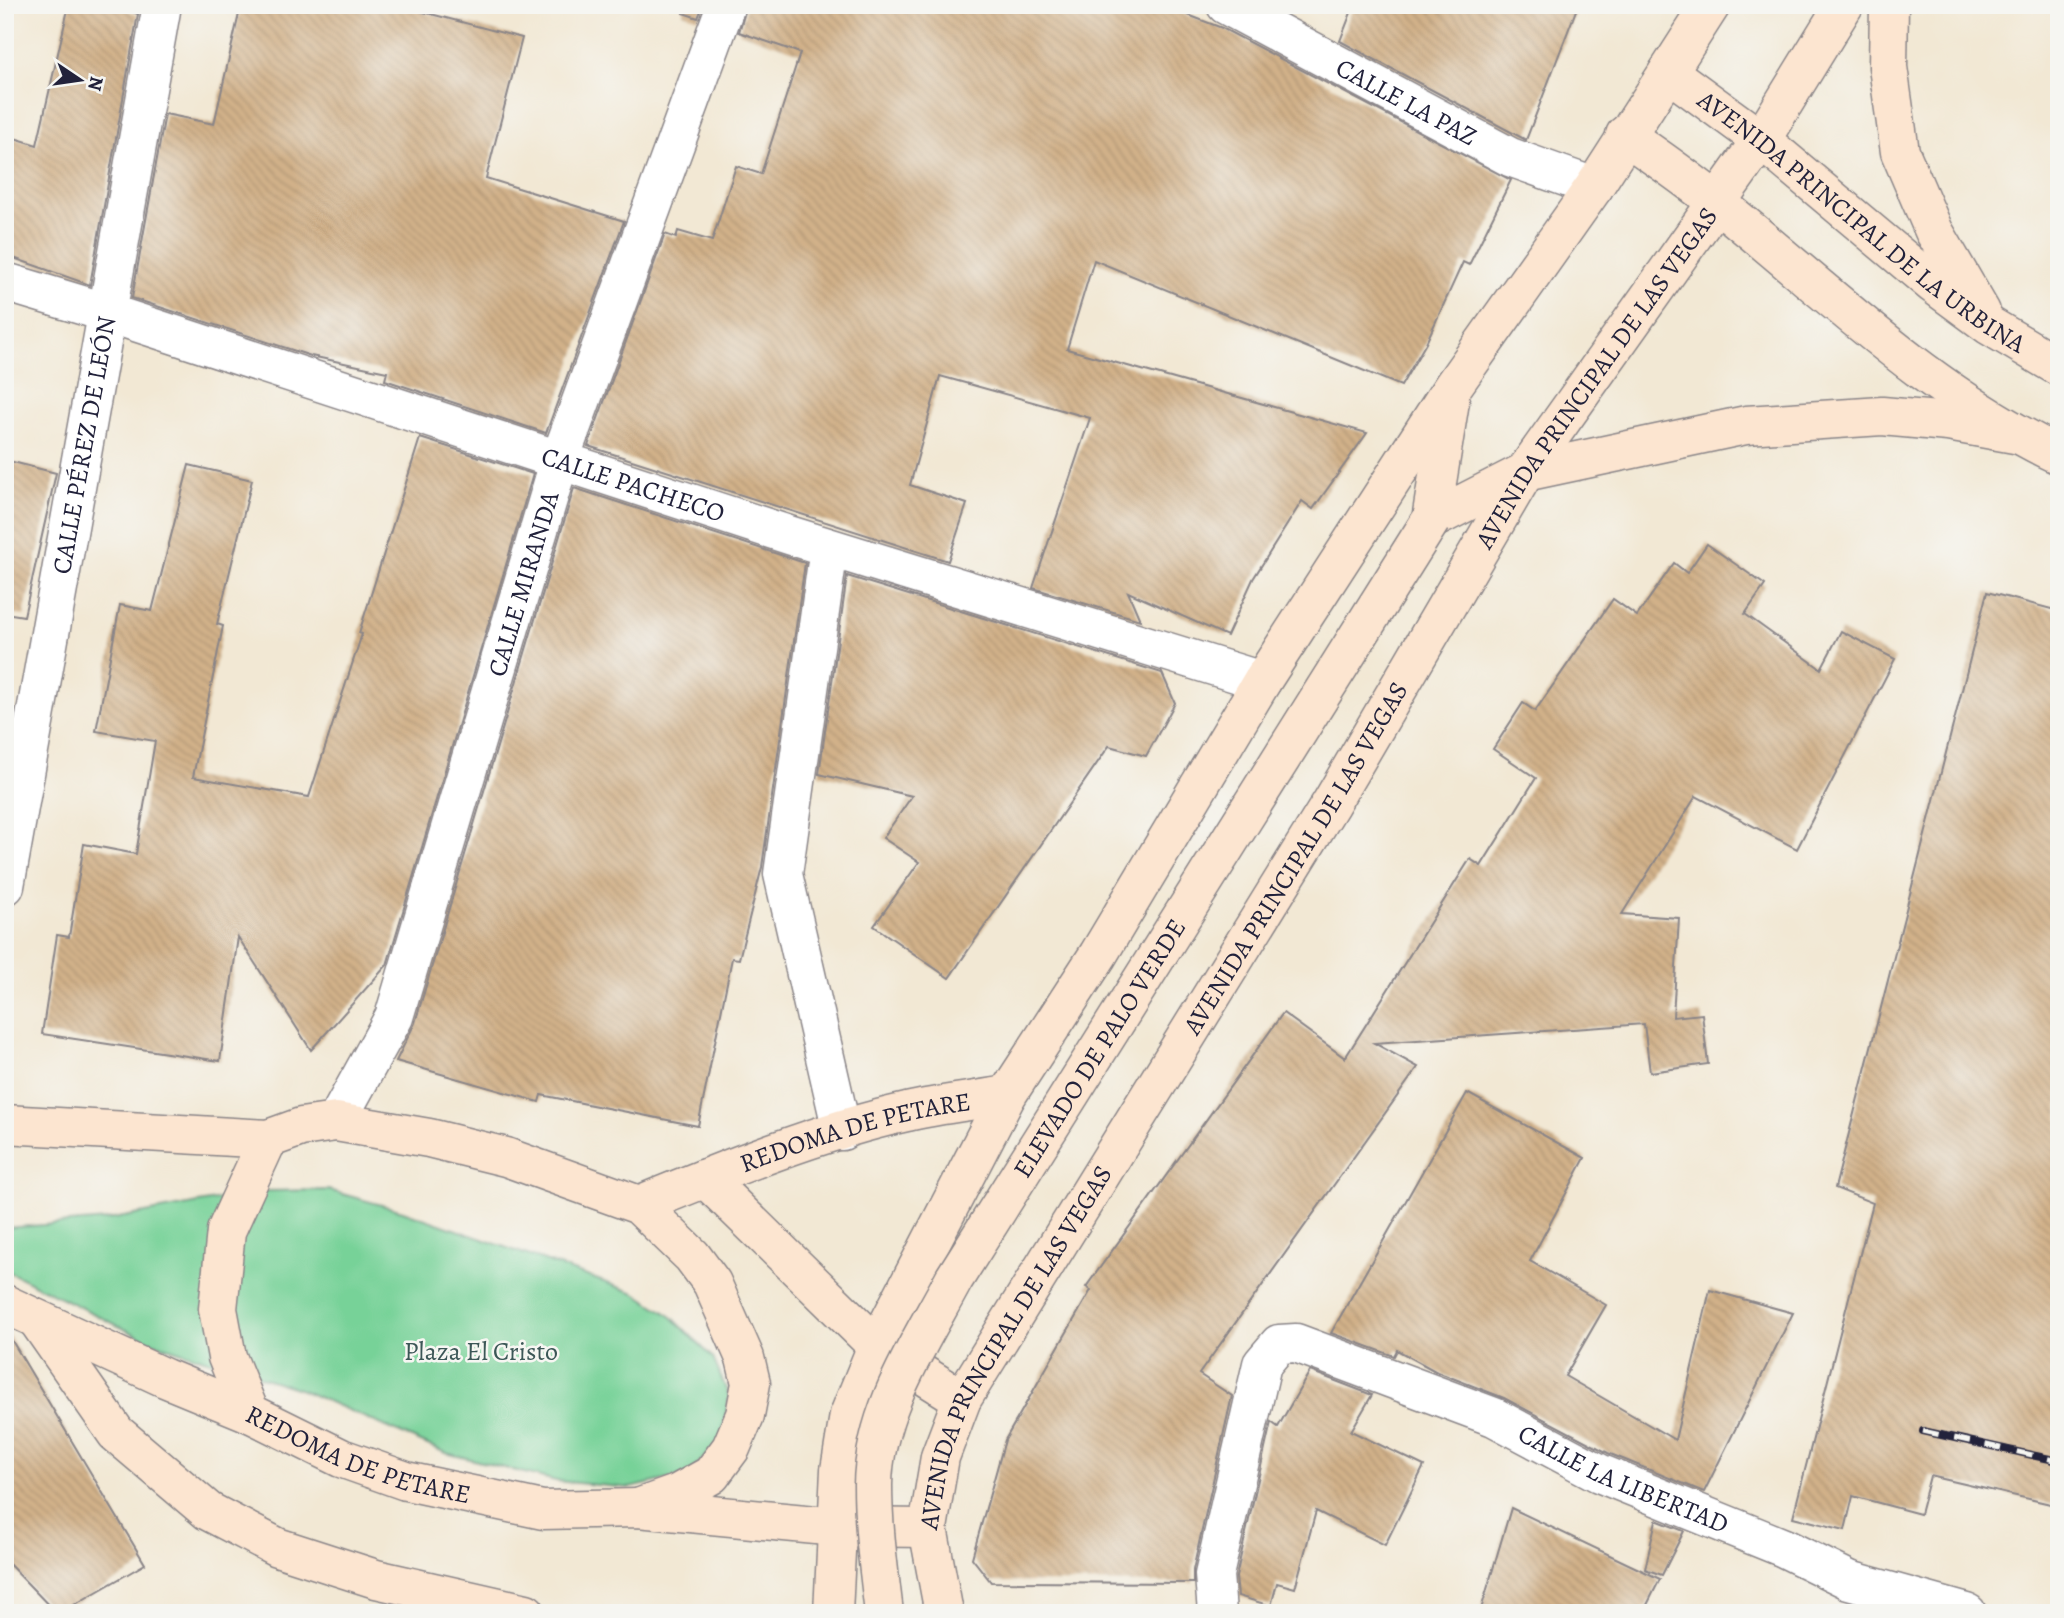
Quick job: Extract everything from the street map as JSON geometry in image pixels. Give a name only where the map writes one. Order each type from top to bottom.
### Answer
[{"type":"street","name":"CALLE PÉREZ DE LEÓN","points":[[5,886],[15,760],[108,313],[162,5]]},
{"type":"street","name":"CALLE MIRANDA","points":[[336,1122],[394,1017],[560,459],[726,5]]},
{"type":"street","name":"CALLE LA PAZ","points":[[1226,5],[1510,157],[1594,187]]},
{"type":"street","points":[[833,1613],[840,1470],[849,1415],[877,1346],[1007,1095],[1098,955],[1262,681],[1453,386],[1594,187],[1711,5]]},
{"type":"street","name":"AVENIDA PRINCIPAL DE LAS VEGAS","points":[[944,1613],[928,1528],[940,1457],[962,1399],[1332,803],[1525,472],[1718,203],[1761,140],[1844,5]]},
{"type":"street","points":[[1889,5],[1888,68],[1900,152],[1934,231],[1990,326]]},
{"type":"street","name":"AVENIDA PRINCIPAL DE LA URBINA","points":[[1668,72],[1761,140],[1933,284],[1990,326],[2059,367]]},
{"type":"street","points":[[1625,135],[1718,203],[1896,351],[2015,434],[2059,455]]},
{"type":"street","name":"CALLE PACHECO","points":[[5,282],[108,313],[829,548],[1262,681]]},
{"type":"street","name":"ELEVADO DE PALO VERDE","points":[[884,1613],[873,1484],[878,1445],[894,1392],[954,1279],[1432,520],[1453,386]]},
{"type":"street","points":[[1432,520],[1525,472],[1759,424],[1882,416],[1948,422],[2015,434]]},
{"type":"street","points":[[829,548],[783,874],[842,1131]]},
{"type":"street","name":"REDOMA DE PETARE","points":[[639,1205],[705,1178],[842,1131],[906,1112],[1007,1095]]},
{"type":"street","name":"REDOMA DE PETARE","points":[[638,1508],[677,1494],[711,1475],[731,1448],[745,1415],[751,1383],[730,1320],[712,1283],[692,1256],[639,1205],[506,1157],[429,1138],[336,1122],[300,1127],[268,1139],[226,1231],[218,1309],[227,1357],[250,1413],[341,1458],[406,1481],[543,1510],[638,1508],[837,1527],[928,1528]]},
{"type":"street","points":[[5,1124],[268,1139]]},
{"type":"street","name":"REDOMA DE PETARE","points":[[705,1178],[877,1346],[962,1399]]},
{"type":"street","points":[[21,1313],[250,1413]]},
{"type":"street","points":[[21,1313],[116,1433],[208,1511],[289,1551],[376,1579],[526,1613]]},
{"type":"street","name":"CALLE LA LIBERTAD","points":[[1217,1613],[1214,1575],[1262,1364],[1279,1344],[1296,1343],[1494,1417],[1599,1473],[1784,1548],[1849,1580],[1967,1613]]},
{"type":"green space","name":"Plaza El Cristo","points":[[328,1190],[403,1211],[635,1293],[672,1317],[713,1358],[729,1396],[721,1441],[687,1475],[630,1488],[556,1481],[446,1453],[302,1390],[151,1342],[5,1270],[5,1228],[108,1220],[263,1191]]},
{"type":"building","points":[[69,5],[113,5],[138,14],[90,285],[5,255],[5,135],[37,145]]},
{"type":"building","points":[[241,5],[397,5],[522,38],[486,178],[624,221],[546,433],[385,380],[387,372],[311,356],[132,298],[165,114],[214,124]]},
{"type":"building","points":[[684,5],[703,5],[698,18],[683,13]]},
{"type":"building","points":[[747,5],[1162,5],[1222,28],[1511,180],[1469,265],[1463,262],[1426,343],[1401,386],[1094,260],[1067,349],[1367,433],[1313,509],[1302,501],[1253,579],[1227,636],[1128,592],[1140,620],[1033,588],[1090,418],[940,376],[910,485],[967,504],[948,561],[588,446],[665,234],[676,238],[678,231],[712,241],[736,166],[761,174],[800,53],[739,32]]},
{"type":"building","points":[[1354,5],[1578,5],[1526,140],[1340,41]]},
{"type":"building","points":[[420,438],[533,474],[387,965],[311,1050],[238,937],[220,1061],[42,1034],[57,935],[69,937],[84,844],[136,854],[155,741],[96,731],[120,605],[152,611],[189,465],[252,480],[217,624],[223,626],[193,777],[309,797],[362,634],[359,633]]},
{"type":"building","points":[[5,460],[56,473],[24,616],[5,613]]},
{"type":"building","points":[[574,488],[805,563],[762,867],[739,959],[732,958],[698,1126],[541,1095],[539,1102],[396,1061],[415,1023]]},
{"type":"building","points":[[1707,544],[1765,585],[1745,614],[1821,669],[1841,631],[1895,659],[1797,849],[1696,796],[1622,914],[1679,918],[1673,1017],[1702,1014],[1708,1064],[1650,1072],[1644,1024],[1374,1043],[1418,1067],[1199,1374],[1232,1396],[1193,1570],[1193,1583],[991,1582],[972,1558],[1005,1440],[1091,1290],[1086,1287],[1283,1013],[1345,1058],[1470,859],[1481,866],[1536,778],[1493,749],[1523,703],[1535,711],[1613,599],[1637,616],[1674,563],[1687,573]]},
{"type":"building","points":[[847,576],[1162,673],[1175,703],[1146,756],[1109,746],[949,978],[874,926],[919,862],[883,838],[912,796],[819,774]]},
{"type":"building","points":[[1987,592],[2059,611],[2059,1506],[1930,1476],[1920,1514],[1853,1496],[1845,1530],[1793,1517],[1873,1203],[1835,1188]]},
{"type":"building","points":[[1467,1093],[1585,1158],[1530,1261],[1606,1305],[1565,1376],[1675,1440],[1710,1290],[1793,1313],[1704,1492],[1608,1453],[1504,1398],[1437,1372],[1397,1350],[1394,1356],[1331,1333]]},
{"type":"building","points":[[5,1329],[145,1564],[60,1613],[56,1613],[5,1560]]},
{"type":"building","points":[[1310,1371],[1372,1395],[1351,1431],[1424,1466],[1385,1545],[1316,1511],[1295,1588],[1277,1583],[1271,1606],[1238,1596],[1236,1577],[1271,1422],[1278,1427]]},
{"type":"building","points":[[1511,1508],[1660,1579],[1643,1613],[1480,1613]]},
{"type":"building","points":[[1656,1520],[1684,1531],[1662,1575],[1645,1569]]},
{"type":"railway","points":[[1923,1431],[2059,1461]]}]
